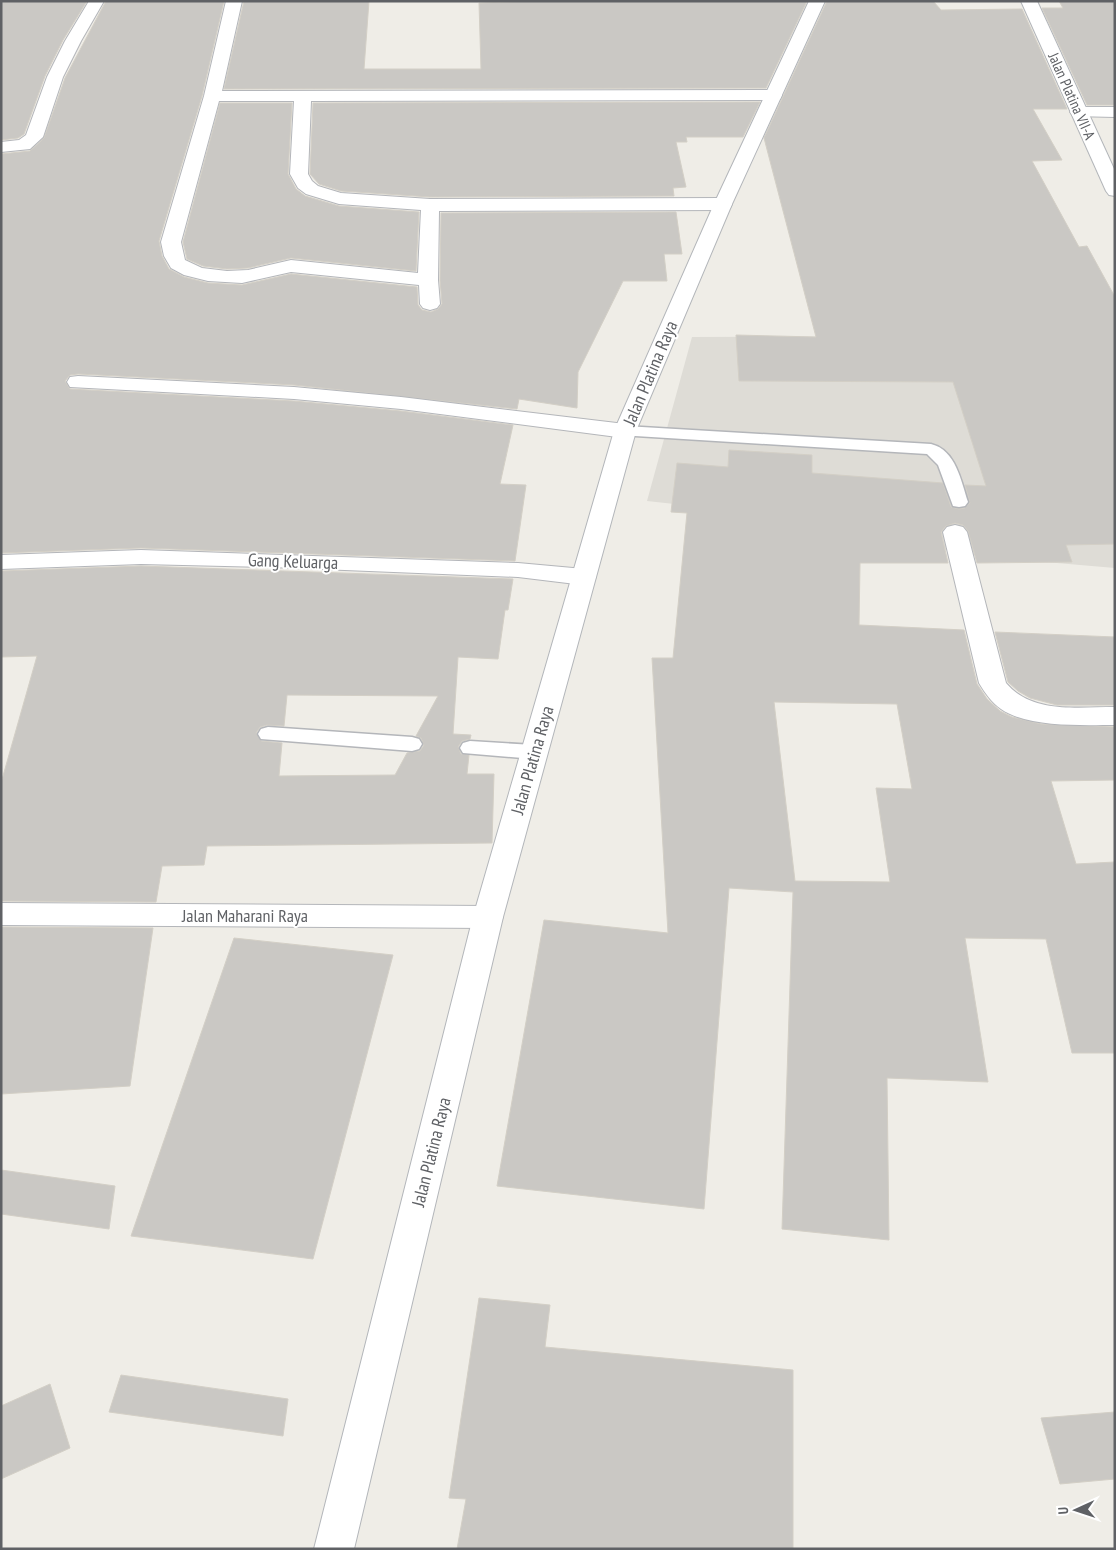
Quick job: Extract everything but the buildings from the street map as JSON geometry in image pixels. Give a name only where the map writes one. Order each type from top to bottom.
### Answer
[{"type":"street","points":[[1,147],[24,145],[34,138],[55,77],[97,1]]},
{"type":"street","points":[[234,1],[212,96],[171,242],[173,254],[178,264],[196,272],[219,276],[243,276],[272,268],[291,266],[428,280]]},
{"type":"street","name":"Jalan Platina Raya","points":[[334,1549],[488,916],[625,432],[724,204],[818,1]]},
{"type":"street","name":"Jalan Platina VII-A","points":[[1029,1],[1115,192]]},
{"type":"street","points":[[212,96],[774,94]]},
{"type":"street","points":[[303,96],[300,174],[304,184],[324,195],[339,198],[430,204],[724,204]]},
{"type":"street","points":[[1079,112],[1115,112]]},
{"type":"street","points":[[430,204],[428,280],[430,304]]},
{"type":"street","points":[[78,382],[294,393],[400,403],[625,432]]},
{"type":"street","points":[[955,532],[992,683],[1001,694],[1013,704],[1031,712],[1115,716]]},
{"type":"street","name":"Gang Keluarga","points":[[1,562],[141,557],[252,559],[518,570],[584,577]]},
{"type":"street","name":"Jalan Maharani Raya","points":[[1,914],[488,916]]},
{"type":"lane","points":[[625,432],[931,449],[941,454],[946,460],[959,502]]},
{"type":"lane","points":[[268,734],[412,744]]},
{"type":"lane","points":[[470,748],[534,752]]},
{"type":"shaded area","points":[[1115,336],[1115,568],[985,557],[720,509],[647,501],[692,337]]}]
